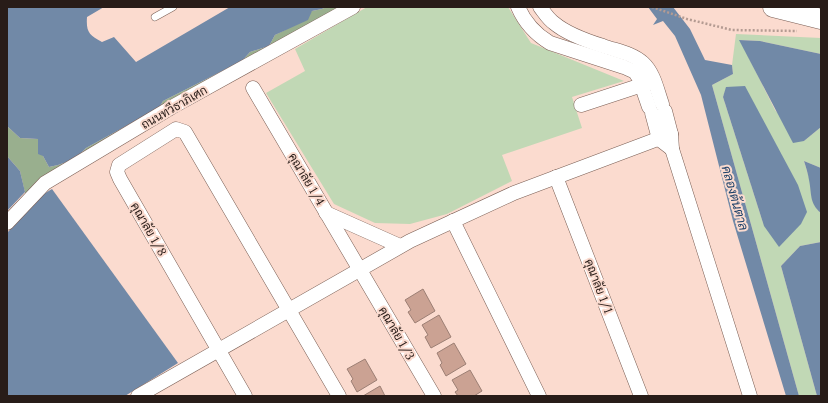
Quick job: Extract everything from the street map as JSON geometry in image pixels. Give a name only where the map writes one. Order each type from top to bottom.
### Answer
[{"type":"main road","points":[[772,7],[821,19]]},
{"type":"street","name":"ถนนทวีธาภิเศก","points":[[7,223],[45,183],[172,107],[353,7]]},
{"type":"street","points":[[518,7],[531,29],[541,38],[550,43],[624,66],[635,72],[639,78],[648,83]]},
{"type":"street","points":[[540,7],[553,23],[574,35],[626,53],[642,62],[648,69],[648,83],[665,136],[672,149],[678,166],[750,396]]},
{"type":"street","points":[[581,105],[648,83]]},
{"type":"street","name":"คุณาลัย 1/4","points":[[253,88],[360,270]]},
{"type":"street","name":"คุณาลัย 1/8","points":[[245,396],[120,179],[117,172],[119,166],[176,129],[185,132],[289,310]]},
{"type":"street","points":[[138,396],[158,391],[219,350],[400,246],[514,194],[665,136]]},
{"type":"street","name":"คุณาลัย 1/1","points":[[556,177],[641,396]]},
{"type":"street","points":[[326,212],[400,246]]},
{"type":"street","points":[[453,221],[540,396]]},
{"type":"street","name":"คุณาลัย 1/3","points":[[360,270],[434,396]]},
{"type":"street","points":[[289,310],[339,396]]},
{"type":"lane","points":[[155,18],[173,7]]},
{"type":"lane","points":[[642,62],[651,64],[660,80],[677,138],[678,166]]},
{"type":"path","points":[[652,7],[687,19],[732,30],[800,31]]},
{"type":"green space","points":[[326,7],[342,7],[26,197],[20,171],[7,156],[7,126],[20,138],[38,139],[43,156],[49,167],[75,159],[86,148],[159,108],[163,101],[242,61],[250,52],[269,46],[275,35],[285,30],[312,11]]},
{"type":"green space","points":[[367,7],[508,7],[531,43],[624,81],[572,97],[582,128],[502,155],[512,181],[447,214],[410,224],[375,223],[334,204],[266,93],[305,71],[295,49]]},
{"type":"green space","points":[[736,34],[821,38],[821,54],[760,41],[740,40],[775,110],[804,141],[821,127],[821,168],[804,161],[810,181],[813,202],[821,213],[821,242],[800,246],[781,266],[817,396],[799,396],[712,85],[733,74],[732,65]],"holes":[[[727,87],[764,226],[723,97]]]},
{"type":"water","points":[[7,7],[104,7],[87,17],[89,32],[102,42],[114,37],[136,62],[230,7],[326,7],[312,11],[308,20],[275,35],[269,46],[250,52],[242,61],[163,101],[159,108],[86,148],[75,159],[49,167],[43,156],[38,154],[38,139],[20,138],[7,126]]},
{"type":"water","name":"คลองต้นตาล","points":[[648,7],[673,7],[690,29],[705,60],[732,65],[733,74],[712,85],[799,396],[786,396],[733,221],[701,95],[675,36],[663,21],[653,25],[657,19]]},
{"type":"water","points":[[739,40],[760,41],[821,54],[821,127],[804,141],[793,143]]},
{"type":"water","points":[[745,86],[798,185],[807,212],[801,224],[779,247],[764,226],[723,97],[726,87]]},
{"type":"water","points":[[7,156],[20,171],[25,192],[7,211]]},
{"type":"water","points":[[804,161],[821,168],[821,213],[814,206]]},
{"type":"water","points":[[52,189],[178,363],[125,396],[7,396],[7,233],[42,195]]},
{"type":"water","points":[[821,242],[821,396],[817,396],[781,266],[800,246]]},
{"type":"building","points":[[423,289],[435,311],[415,323],[408,312],[411,310],[405,300]]},
{"type":"building","points":[[439,315],[451,337],[431,348],[425,337],[428,335],[422,325]]},
{"type":"building","points":[[454,343],[466,364],[446,376],[440,365],[442,363],[437,353]]},
{"type":"building","points":[[365,359],[377,380],[357,392],[351,381],[353,379],[347,369]]},
{"type":"building","points":[[470,370],[482,391],[474,396],[458,396],[455,392],[458,390],[452,380]]},
{"type":"building","points":[[380,386],[385,396],[363,396]]}]
